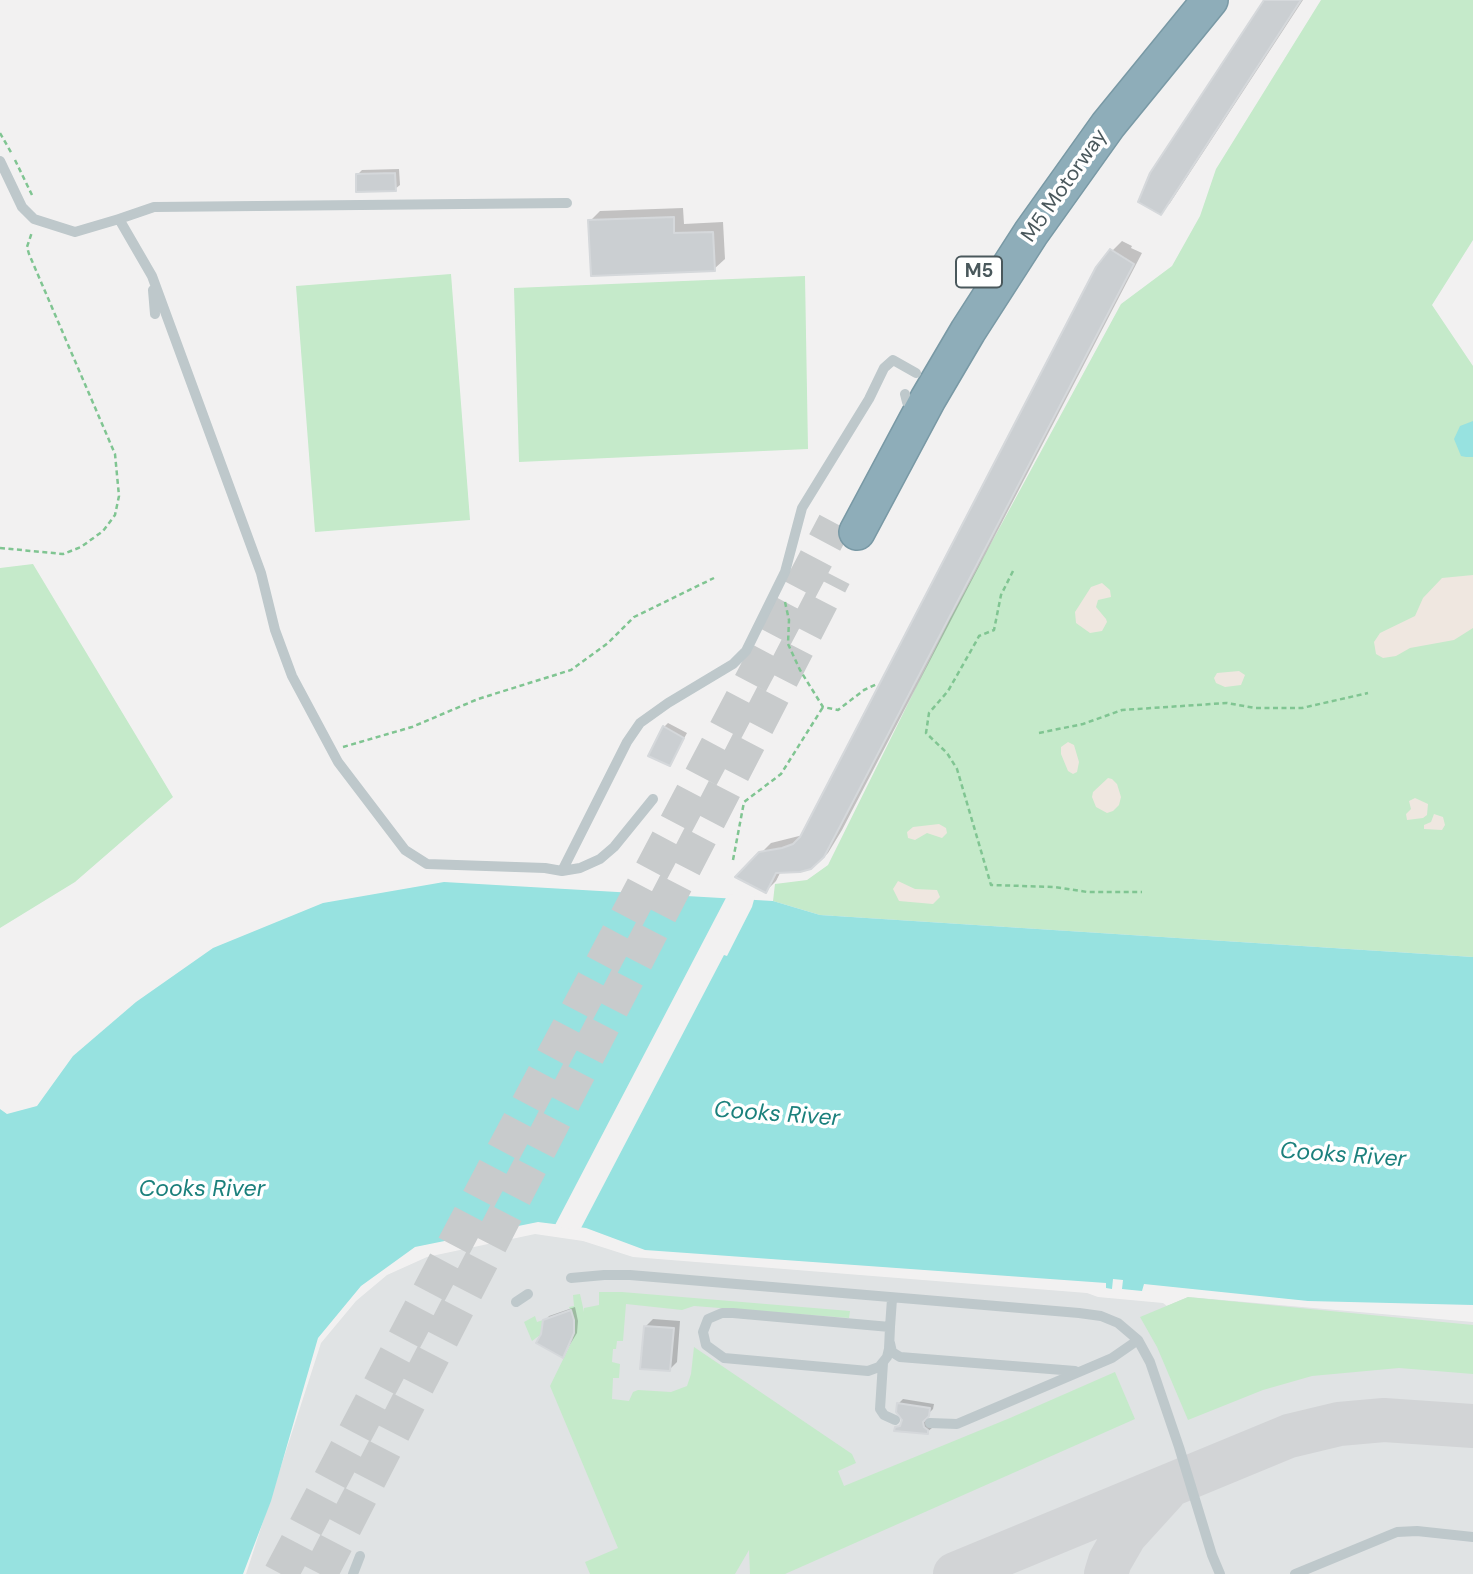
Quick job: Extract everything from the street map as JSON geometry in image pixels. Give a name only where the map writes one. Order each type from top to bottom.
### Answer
[{"type":"highway","name":"M5 Motorway","points":[[1158,45],[1183,0]]},
{"type":"highway","name":"M5 Motorway","points":[[846,528],[917,389],[1026,202],[1095,108],[1158,45],[1210,0]]},
{"type":"lane","points":[[0,161],[22,206],[34,219],[75,232],[154,207],[567,203]]},
{"type":"lane","points":[[119,219],[152,276],[261,573],[275,630],[292,676],[338,762],[405,850],[427,864],[545,868],[562,871],[580,868],[600,859],[614,847],[653,799]]},
{"type":"lane","points":[[152,276],[155,314]]},
{"type":"lane","points":[[562,871],[627,742],[640,723],[733,664],[746,651],[793,550],[802,508],[869,399],[884,368],[893,360],[917,389]]},
{"type":"lane","points":[[571,1279],[630,1275],[1101,1317],[1118,1323],[1138,1340],[1145,1350],[1161,1390],[1220,1574]]},
{"type":"lane","points":[[516,1302],[528,1294]]},
{"type":"lane","points":[[892,1299],[880,1409],[884,1415],[895,1420]]},
{"type":"lane","points":[[884,1363],[874,1370],[859,1371],[724,1358],[706,1345],[703,1332],[705,1324],[714,1316],[733,1313],[890,1326]]},
{"type":"lane","points":[[930,1423],[957,1424],[1112,1358],[1138,1340]]},
{"type":"lane","points":[[889,1341],[892,1352],[900,1357],[1068,1372],[1083,1370]]},
{"type":"lane","points":[[1295,1574],[1397,1532],[1417,1531],[1473,1537]]},
{"type":"lane","points":[[353,1574],[360,1556]]},
{"type":"path","points":[[0,133],[24,175],[37,206],[27,247],[115,454],[119,496],[115,515],[103,531],[81,547],[63,554],[0,548]]},
{"type":"path","points":[[1013,571],[1001,595],[994,631],[979,636],[948,691],[929,713],[926,733],[947,753],[957,768],[991,885],[1055,887],[1087,892],[1142,892]]},
{"type":"path","points":[[333,750],[412,727],[478,699],[571,670],[607,643],[634,617],[714,578]]},
{"type":"path","points":[[775,593],[787,605],[788,644],[800,670],[823,707],[838,710],[864,690],[877,684]]},
{"type":"path","points":[[1039,733],[1083,724],[1122,710],[1227,703],[1255,708],[1302,708],[1368,693]]},
{"type":"path","points":[[733,860],[744,802],[781,774],[823,707]]},
{"type":"shaded area","points":[[535,1234],[583,1241],[633,1257],[1087,1293],[1098,1297],[1163,1303],[1167,1306],[1188,1297],[1473,1322],[1473,1574],[246,1574],[321,1343],[356,1301],[387,1275],[427,1257]]},
{"type":"green space","points":[[1321,0],[1473,0],[1473,240],[1432,305],[1473,366],[1473,957],[820,915],[773,901],[775,884],[807,880],[828,865],[950,619],[1121,304],[1172,266],[1200,216],[1216,169]]},
{"type":"green space","points":[[451,274],[470,520],[315,532],[296,286]]},
{"type":"green space","points":[[805,276],[808,449],[519,462],[514,288]]},
{"type":"green space","points":[[33,564],[173,797],[75,882],[0,928],[0,568]]},
{"type":"green space","points":[[599,1292],[850,1311],[849,1318],[694,1306],[682,1310],[626,1304],[623,1341],[617,1341],[612,1362],[620,1364],[619,1378],[613,1378],[612,1399],[629,1401],[633,1392],[638,1390],[671,1392],[687,1386],[694,1347],[852,1454],[856,1463],[838,1471],[844,1486],[1115,1372],[1135,1419],[785,1574],[750,1574],[749,1550],[735,1574],[590,1574],[585,1562],[618,1548],[550,1386],[573,1339],[574,1320],[569,1307],[574,1306],[573,1295],[580,1294],[584,1312],[584,1308],[599,1305]]},
{"type":"green space","points":[[1188,1297],[1473,1325],[1473,1374],[1399,1368],[1312,1376],[1263,1390],[1188,1420],[1157,1347],[1140,1317]]},
{"type":"green space","points":[[535,1316],[537,1322],[543,1320],[543,1327],[540,1335],[532,1341],[524,1322]]},
{"type":"sand","points":[[1473,575],[1473,628],[1454,640],[1410,648],[1396,656],[1383,658],[1376,654],[1374,642],[1380,633],[1415,616],[1423,598],[1442,578]]},
{"type":"sand","points":[[1102,583],[1110,590],[1111,597],[1098,600],[1096,607],[1107,622],[1102,631],[1090,633],[1076,623],[1075,612],[1091,587]]},
{"type":"sand","points":[[1239,671],[1245,675],[1241,685],[1225,687],[1216,683],[1214,678],[1217,673]]},
{"type":"sand","points":[[1068,742],[1074,745],[1079,762],[1077,772],[1073,774],[1068,771],[1061,754],[1061,747]]},
{"type":"sand","points":[[1108,778],[1117,784],[1121,797],[1119,805],[1107,813],[1096,807],[1092,797],[1093,792]]},
{"type":"sand","points":[[1415,798],[1428,804],[1427,815],[1407,820],[1406,814],[1411,809],[1409,801]]},
{"type":"sand","points":[[1434,814],[1443,817],[1445,825],[1442,830],[1424,829],[1424,825],[1431,822]]},
{"type":"sand","points":[[939,824],[946,828],[947,833],[942,838],[927,833],[915,840],[908,838],[907,832],[913,827]]},
{"type":"sand","points":[[898,881],[915,889],[937,890],[940,897],[933,904],[899,901],[893,889]]},
{"type":"water","points":[[1473,421],[1473,457],[1461,456],[1454,439],[1460,426]]},
{"type":"water","name":"Cooks River","points":[[444,882],[773,901],[820,915],[1473,957],[1473,1305],[1308,1301],[1144,1284],[1142,1291],[1122,1289],[1123,1280],[1113,1279],[1112,1289],[1106,1288],[1106,1283],[645,1250],[586,1228],[538,1222],[415,1247],[361,1286],[318,1338],[271,1501],[243,1574],[0,1574],[0,1109],[7,1114],[37,1106],[73,1056],[136,1002],[213,948],[323,903]]},
{"type":"pier","points":[[728,894],[755,896],[727,956],[724,955],[580,1230],[554,1227]]},
{"type":"building","points":[[1264,0],[1301,0],[1161,215],[1138,202],[1150,173]]},
{"type":"building","points":[[395,173],[396,191],[356,192],[356,174]]},
{"type":"building","points":[[674,217],[674,233],[713,232],[715,271],[591,276],[588,220]]},
{"type":"building","points":[[1110,249],[1134,264],[824,857],[811,869],[776,873],[766,893],[735,877],[759,852],[793,844],[800,837],[1096,267]]},
{"type":"building","points":[[663,726],[684,738],[670,766],[648,756]]},
{"type":"building","points":[[571,1310],[574,1333],[563,1358],[536,1343],[541,1334],[543,1320]]},
{"type":"building","points":[[644,1326],[674,1328],[670,1371],[640,1369]]},
{"type":"building","points":[[897,1403],[930,1408],[929,1416],[923,1422],[928,1434],[894,1431],[902,1420],[896,1412]]},
{"type":"taxiway","points":[[955,1574],[1289,1436],[1339,1424],[1384,1420],[1473,1426]]},
{"type":"taxiway","points":[[1106,1574],[1125,1535],[1165,1491]]},
{"type":"tunnel","points":[[281,1574],[835,523]]},
{"type":"tunnel","points":[[320,1574],[834,576]]}]
